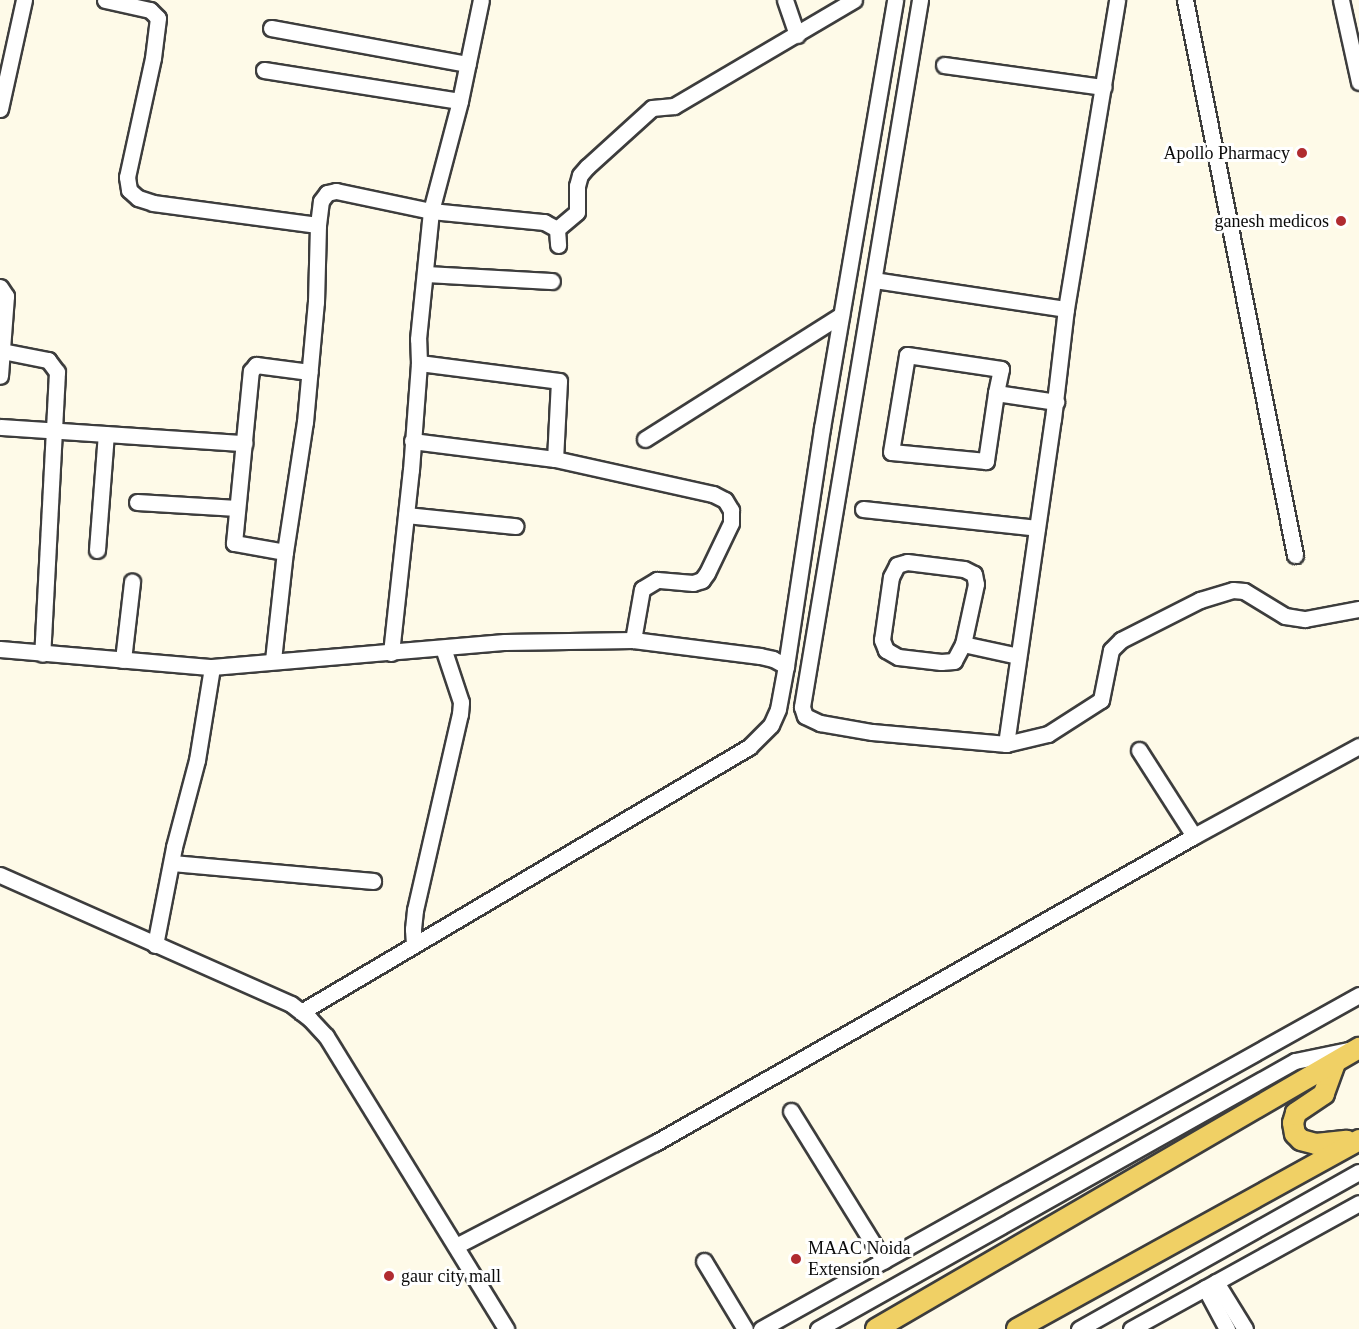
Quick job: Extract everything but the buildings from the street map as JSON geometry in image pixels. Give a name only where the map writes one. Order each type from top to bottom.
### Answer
[{"type":"main road","points":[[876,1329],[1359,1048]]},
{"type":"main road","points":[[1335,1063],[1330,1085],[1324,1094],[1296,1113],[1293,1123],[1295,1134],[1301,1140],[1316,1144],[1359,1140]]},
{"type":"main road","points":[[1017,1329],[1359,1140]]},
{"type":"street","points":[[0,109],[24,0]]},
{"type":"street","points":[[105,0],[150,10],[158,18],[153,58],[127,177],[129,190],[138,198],[153,203],[318,225]]},
{"type":"street","points":[[391,653],[406,515],[419,363],[418,339],[431,211],[460,100],[481,0]]},
{"type":"street","points":[[785,0],[797,35]]},
{"type":"street","points":[[556,229],[577,212],[580,175],[652,108],[674,106],[854,0]]},
{"type":"street","points":[[301,1012],[749,747],[771,725],[778,709],[786,666],[841,315],[895,0]]},
{"type":"street","points":[[920,0],[803,712],[805,716],[820,723],[872,732],[1006,744],[1048,734],[1101,700],[1111,650],[1121,639],[1200,600],[1233,590],[1244,591],[1285,616],[1305,619],[1359,609]]},
{"type":"street","points":[[1006,744],[1056,402],[1066,309],[1118,0]]},
{"type":"street","points":[[1185,0],[1295,555]]},
{"type":"street","points":[[1341,0],[1359,82]]},
{"type":"street","points":[[271,28],[468,64]]},
{"type":"street","points":[[944,65],[1103,87]]},
{"type":"street","points":[[264,70],[460,100]]},
{"type":"street","points":[[273,660],[285,552],[305,422],[316,302],[318,225],[321,201],[327,193],[336,191],[431,211],[544,222],[556,229]]},
{"type":"street","points":[[556,229],[558,245]]},
{"type":"street","points":[[425,274],[552,281]]},
{"type":"street","points":[[874,280],[1066,309]]},
{"type":"street","points":[[0,287],[6,296],[0,376]]},
{"type":"street","points":[[645,439],[841,315]]},
{"type":"street","points":[[2,351],[48,360],[55,366],[54,430],[42,654]]},
{"type":"street","points":[[907,356],[1000,369],[996,393],[986,462],[891,452],[907,356]]},
{"type":"street","points":[[419,363],[560,381],[555,459]]},
{"type":"street","points":[[285,552],[234,543],[253,367],[310,372]]},
{"type":"street","points":[[996,393],[1056,402]]},
{"type":"street","points":[[0,427],[244,443]]},
{"type":"street","points":[[97,550],[106,434]]},
{"type":"street","points":[[412,441],[555,459],[713,494],[725,500],[731,510],[731,523],[702,580],[681,584],[657,580],[642,589],[633,640]]},
{"type":"street","points":[[136,502],[237,508]]},
{"type":"street","points":[[863,509],[1037,528]]},
{"type":"street","points":[[406,515],[515,526]]},
{"type":"street","points":[[907,562],[964,569],[974,574],[976,584],[963,644],[954,661],[941,662],[898,657],[886,651],[882,640],[891,578],[897,566],[907,562]]},
{"type":"street","points":[[123,660],[132,582]]},
{"type":"street","points":[[0,649],[212,667],[505,642],[633,640],[760,656],[786,666]]},
{"type":"street","points":[[963,644],[1018,656]]},
{"type":"street","points":[[414,944],[413,929],[416,910],[460,714],[461,702],[443,648]]},
{"type":"street","points":[[155,945],[197,760],[212,667]]},
{"type":"street","points":[[456,1246],[655,1143],[1194,836],[1359,746]]},
{"type":"street","points":[[1139,750],[1194,836]]},
{"type":"street","points":[[172,863],[373,881]]},
{"type":"street","points":[[0,875],[291,1004],[301,1012],[326,1036],[506,1329]]},
{"type":"street","points":[[762,1329],[1359,995]]},
{"type":"street","points":[[818,1329],[1295,1062],[1323,1053],[1359,1048]]},
{"type":"street","points":[[791,1111],[884,1261]]},
{"type":"street","points":[[1079,1329],[1359,1172]]},
{"type":"street","points":[[1131,1329],[1359,1203]]},
{"type":"street","points":[[704,1261],[745,1329]]},
{"type":"street","points":[[1211,1285],[1227,1329]]},
{"type":"street","points":[[1211,1285],[1245,1329]]},
{"type":"place","name":"Apollo Pharmacy","points":[[1302,153]]},
{"type":"place","name":"ganesh medicos","points":[[1341,221]]},
{"type":"place","name":"MAAC Noida Extension","points":[[796,1259]]},
{"type":"place","name":"gaur city mall","points":[[389,1276]]}]
